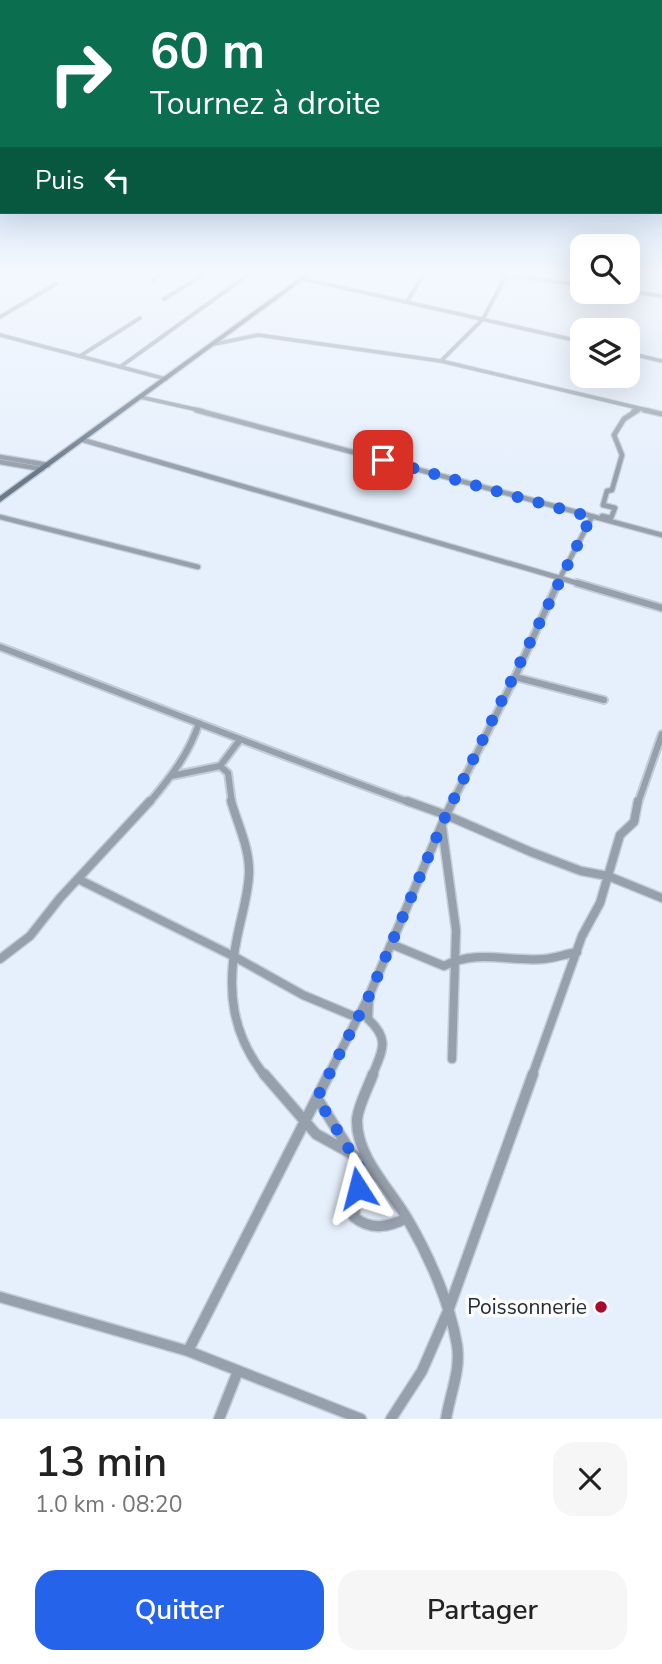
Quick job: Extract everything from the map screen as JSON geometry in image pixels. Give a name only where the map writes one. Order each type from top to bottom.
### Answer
[{"type":"street","points":[[12,338],[166,379]]},
{"type":"street","points":[[80,356],[108,338]]},
{"type":"street","points":[[120,367],[160,338]]},
{"type":"street","points":[[0,500],[223,338]]},
{"type":"street","points":[[215,344],[243,338]]},
{"type":"street","points":[[281,338],[441,361],[662,414]]},
{"type":"street","points":[[441,361],[464,338]]},
{"type":"street","points":[[640,355],[662,360]]},
{"type":"street","points":[[141,397],[662,535]]},
{"type":"street","points":[[188,1351],[369,996],[446,815],[515,677],[559,578],[591,517],[595,514],[611,518],[615,508],[603,505],[602,502],[607,491],[612,490],[621,463],[622,455],[614,435],[626,416],[633,410],[642,409]]},
{"type":"street","points":[[83,440],[662,608]]},
{"type":"street","points":[[0,459],[45,467]]},
{"type":"street","points":[[0,517],[198,567]]},
{"type":"street","points":[[0,647],[199,723],[239,741],[446,815],[581,871],[608,876],[662,898]]},
{"type":"street","points":[[515,677],[604,700]]},
{"type":"street","points":[[0,959],[28,938],[78,879],[100,859],[181,763],[198,733],[199,723]]},
{"type":"street","points":[[391,1419],[422,1371],[449,1311],[582,936],[600,903],[620,835],[634,822],[639,792],[660,747],[662,734]]},
{"type":"street","points":[[170,776],[220,766],[239,741]]},
{"type":"street","points":[[220,766],[228,773],[232,805],[242,826],[248,854],[249,875],[236,930],[231,995],[236,1024],[247,1055],[315,1133],[353,1154],[381,1181]]},
{"type":"street","points":[[442,825],[452,886],[456,960],[452,1059]]},
{"type":"street","points":[[78,879],[235,957],[303,995],[358,1018]]},
{"type":"street","points":[[391,944],[439,965],[490,955],[543,959],[577,952]]},
{"type":"street","points":[[369,996],[368,1019],[379,1029],[384,1045],[357,1117],[356,1128],[381,1181],[407,1218],[449,1311],[458,1355],[446,1419]]},
{"type":"street","points":[[317,1098],[353,1154],[360,1171],[353,1208],[354,1217],[368,1226],[379,1227],[407,1218]]},
{"type":"street","points":[[0,1297],[188,1351],[361,1419]]},
{"type":"street","points":[[219,1419],[238,1371]]},
{"type":"place","name":"Poissonnerie","points":[[601,1307]]},
{"type":"route","points":[[358,1188],[359,1165],[317,1098],[369,996],[446,815],[492,726],[559,578],[591,517],[383,460]]}]
